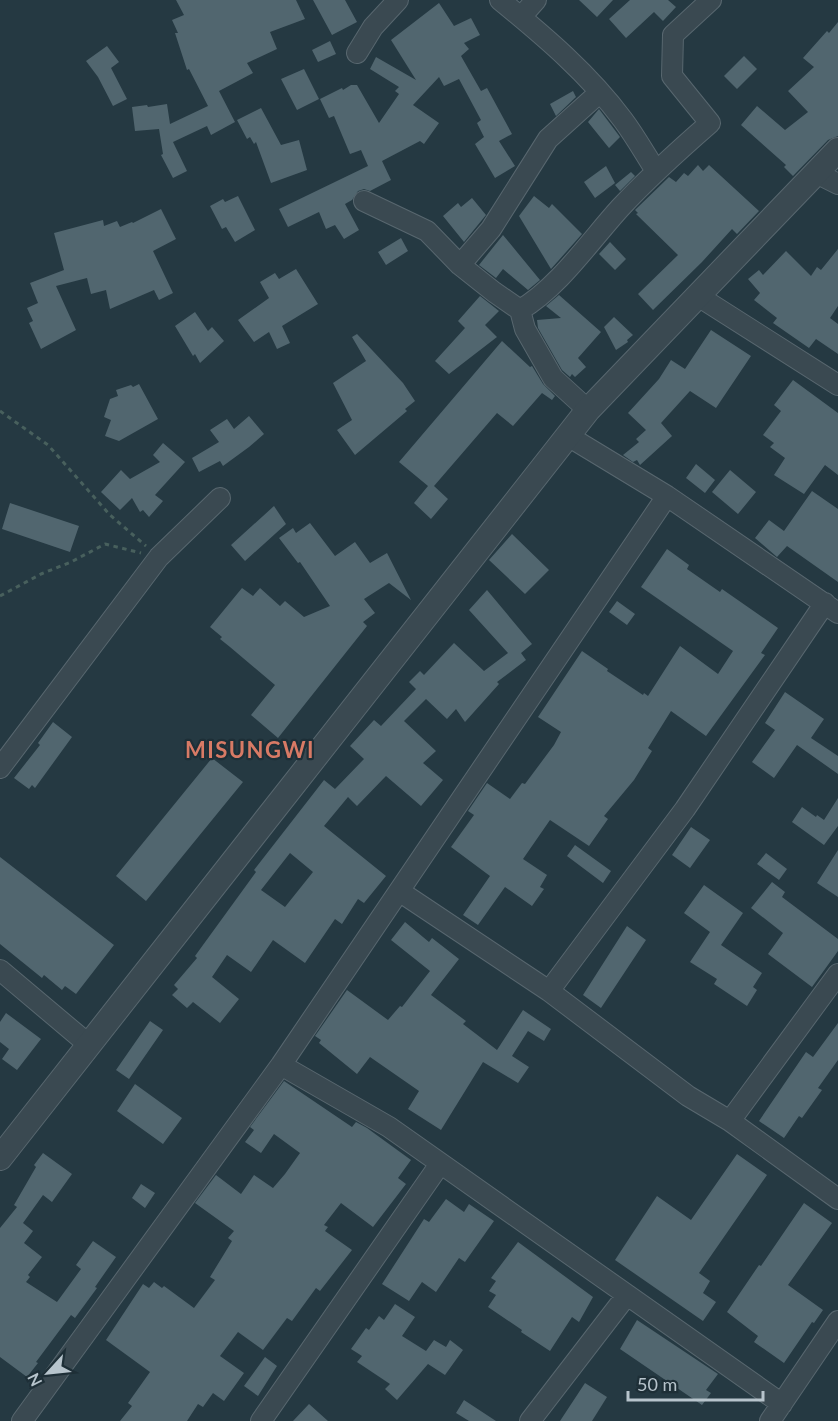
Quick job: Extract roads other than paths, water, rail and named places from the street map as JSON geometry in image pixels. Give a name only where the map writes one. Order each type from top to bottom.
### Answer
[{"type":"street","points":[[357,53],[373,27],[398,0]]},
{"type":"street","points":[[500,0],[535,27],[599,93],[622,119],[656,171]]},
{"type":"street","points":[[521,17],[536,0]]},
{"type":"street","points":[[520,310],[538,300],[620,208],[656,171],[710,123],[672,76],[673,35],[711,0]]},
{"type":"street","points":[[460,265],[491,229],[548,139],[599,93]]},
{"type":"street","points":[[0,1158],[588,410],[838,150]]},
{"type":"street","points":[[816,173],[838,184]]},
{"type":"street","points":[[364,201],[427,231],[460,265],[520,310],[525,329],[553,378],[588,410]]},
{"type":"street","points":[[698,296],[838,385]]},
{"type":"street","points":[[549,991],[832,608],[667,496],[568,436]]},
{"type":"street","points":[[22,1421],[281,1065],[667,496]]},
{"type":"street","points":[[0,768],[159,557],[220,498]]},
{"type":"street","points":[[399,891],[549,991],[688,1096],[730,1121],[838,1198]]},
{"type":"street","points":[[0,970],[88,1044]]},
{"type":"street","points":[[730,1121],[838,974]]},
{"type":"street","points":[[281,1065],[389,1127],[782,1404]]},
{"type":"street","points":[[261,1421],[440,1164]]},
{"type":"street","points":[[530,1421],[627,1295]]},
{"type":"street","points":[[770,1421],[838,1321]]},
{"type":"district","name":"MISUNGWI","points":[[250,750]]}]
